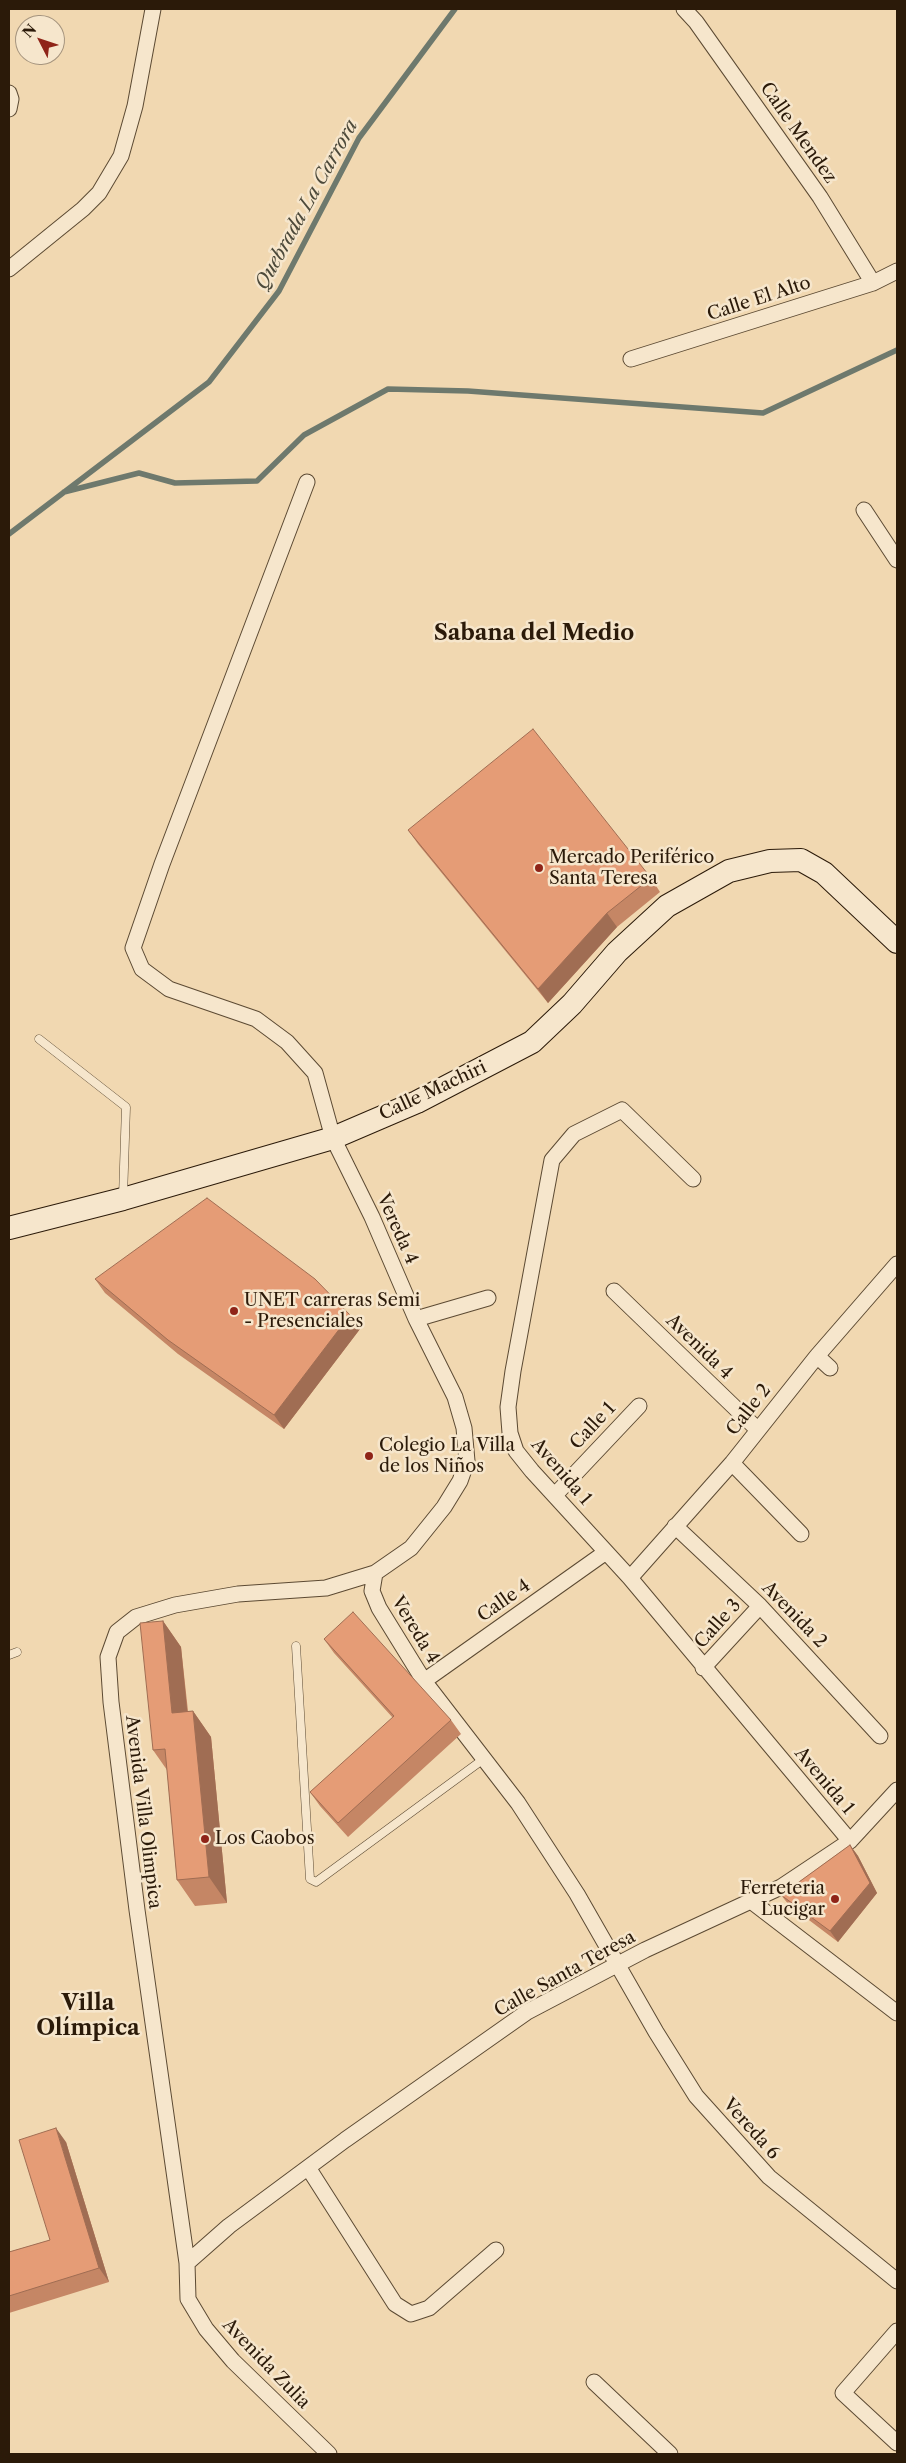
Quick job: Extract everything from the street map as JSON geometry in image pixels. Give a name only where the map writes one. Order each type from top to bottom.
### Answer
[{"type":"street","points":[[9,269],[83,209],[99,193],[121,156],[135,106],[153,9]]},
{"type":"street","name":"Calle Mendez","points":[[684,9],[702,30],[820,197],[873,283]]},
{"type":"street","points":[[9,94],[11,99],[9,109]]},
{"type":"street","name":"Calle El Alto","points":[[631,359],[873,283],[897,271]]},
{"type":"street","name":"Vereda 4","points":[[307,482],[162,864],[133,948],[142,969],[169,989],[256,1020],[287,1042],[315,1073],[333,1138],[372,1217],[416,1319],[455,1397],[464,1428],[467,1461],[460,1481],[448,1500],[411,1548],[375,1573],[372,1591],[379,1608],[424,1681],[518,1803],[577,1894],[618,1965]]},
{"type":"street","points":[[864,510],[897,560]]},
{"type":"street","name":"Calle Machiri","points":[[9,1228],[123,1199],[333,1138],[417,1102],[532,1042],[572,1004],[617,952],[667,906],[688,892],[729,872],[770,861],[801,860],[824,873],[897,942]]},
{"type":"street","name":"Avenida 1","points":[[693,1179],[622,1110],[574,1134],[552,1160],[508,1407],[510,1433],[516,1451],[630,1578],[703,1668],[850,1841]]},
{"type":"street","name":"Calle 2","points":[[630,1578],[674,1526],[732,1463],[816,1356],[897,1264]]},
{"type":"street","name":"Avenida 4","points":[[614,1291],[757,1429]]},
{"type":"street","points":[[416,1319],[488,1298]]},
{"type":"street","points":[[816,1356],[830,1368]]},
{"type":"street","name":"Calle 1","points":[[555,1495],[638,1406]]},
{"type":"street","points":[[732,1463],[801,1534]]},
{"type":"street","name":"Avenida 2","points":[[674,1526],[760,1606],[880,1736]]},
{"type":"street","name":"Calle 4","points":[[424,1681],[606,1552]]},
{"type":"street","name":"Avenida Villa Olimpica","points":[[187,2263],[142,1949],[111,1702],[108,1658],[111,1643],[117,1632],[136,1616],[176,1605],[238,1594],[326,1588],[375,1573]]},
{"type":"street","name":"Calle 3","points":[[703,1668],[760,1606]]},
{"type":"street","name":"Calle Santa Teresa","points":[[187,2263],[229,2226],[434,2076],[528,2012],[645,1950],[782,1887],[850,1841],[897,1791]]},
{"type":"street","points":[[751,1901],[897,2013]]},
{"type":"street","name":"Vereda 6","points":[[618,1965],[656,2032],[696,2096],[769,2177],[897,2281]]},
{"type":"street","points":[[308,2168],[395,2304],[411,2314],[429,2308],[496,2250]]},
{"type":"street","name":"Avenida Zulia","points":[[187,2263],[188,2299],[206,2329],[233,2362],[330,2454]]},
{"type":"street","points":[[897,2331],[843,2393],[897,2443]]},
{"type":"street","points":[[594,2382],[670,2454]]},
{"type":"lane","points":[[39,1039],[126,1107],[123,1199]]},
{"type":"lane","points":[[296,1646],[310,1879],[316,1882],[485,1758]]},
{"type":"lane","points":[[9,1655],[17,1652]]},
{"type":"building","name":"Mercado Periférico Santa Teresa","points":[[533,729],[651,878],[607,913],[538,989],[408,830]]},
{"type":"building","name":"UNET carreras Semi - Presenciales","points":[[207,1198],[315,1279],[350,1315],[274,1415],[168,1340],[95,1279]]},
{"type":"building","points":[[353,1612],[451,1720],[338,1823],[310,1792],[394,1716],[324,1639]]},
{"type":"building","points":[[163,1621],[172,1713],[193,1711],[209,1877],[177,1880],[165,1749],[153,1750],[140,1623]]},
{"type":"building","name":"Ferreteria Lucigar","points":[[850,1845],[870,1883],[830,1931],[781,1895]]},
{"type":"building","points":[[56,2128],[99,2268],[9,2296],[9,2252],[50,2240],[19,2140]]},
{"type":"waterway","name":"Quebrada La Carrora","points":[[9,534],[209,382],[279,291],[359,138],[455,9]]},
{"type":"waterway","points":[[64,492],[139,473],[175,483],[257,481],[304,435],[388,389],[468,391],[763,413],[897,350]]},
{"type":"place","name":"Mercado Periférico Santa Teresa","points":[[539,868]]},
{"type":"place","name":"UNET carreras Semi - Presenciales","points":[[234,1311]]},
{"type":"place","name":"Colegio La Villa de los Niños","points":[[369,1456]]},
{"type":"place","name":"Los Caobos","points":[[205,1839]]},
{"type":"place","name":"Ferreteria Lucigar","points":[[835,1899]]},
{"type":"district","name":"Sabana del Medio","points":[[534,634]]},
{"type":"district","name":"Villa Olímpica","points":[[88,2016]]}]
